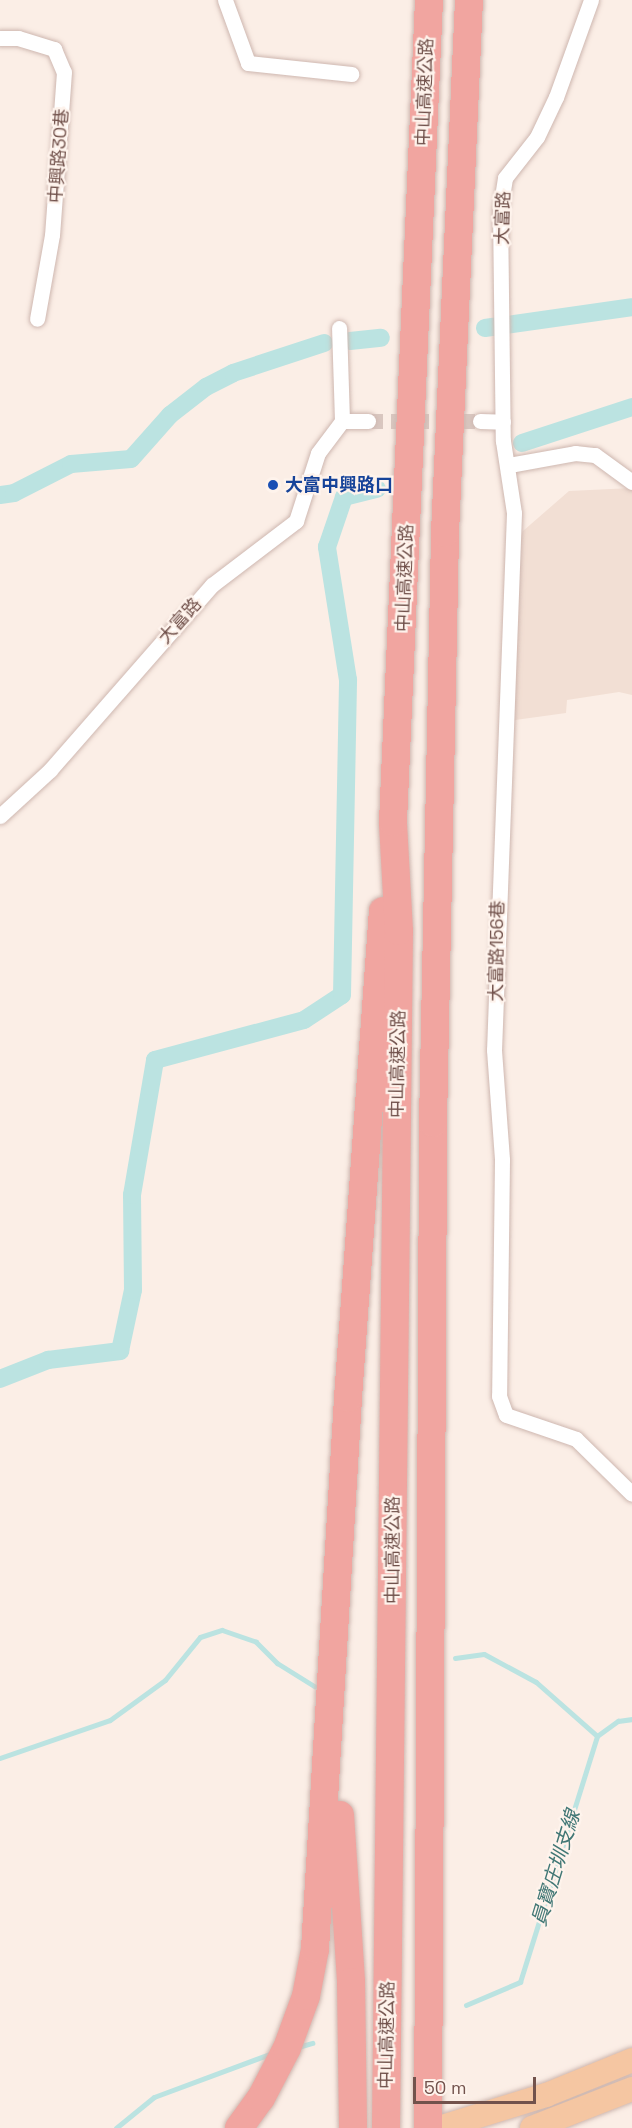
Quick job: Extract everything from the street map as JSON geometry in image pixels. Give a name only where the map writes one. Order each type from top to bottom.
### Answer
[{"type":"highway","name":"中山高速公路","points":[[386,2121],[399,931],[393,822],[429,0]]},
{"type":"highway","name":"中山高速公路","points":[[428,2128],[433,1123],[445,533],[469,0]]},
{"type":"highway","points":[[239,2128],[261,2098],[287,2048],[302,2007],[315,1949],[380,938],[393,822]]},
{"type":"highway","points":[[334,1666],[351,1982],[353,2128]]},
{"type":"main road","points":[[439,2128],[546,2095],[632,2060]]},
{"type":"main road","points":[[532,2128],[632,2089]]},
{"type":"street","points":[[225,0],[248,63],[351,74]]},
{"type":"street","name":"大富路","points":[[509,465],[503,441],[500,211],[505,178],[537,137],[556,97],[591,0]]},
{"type":"street","name":"中興路30巷","points":[[0,38],[18,38],[54,49],[64,72],[52,235],[37,319]]},
{"type":"street","points":[[339,328],[342,422],[368,421]]},
{"type":"street","points":[[480,421],[503,422]]},
{"type":"street","name":"大富路","points":[[0,816],[50,770],[212,585],[296,521],[318,453],[342,422]]},
{"type":"street","points":[[509,465],[575,453],[595,455],[632,482]]},
{"type":"street","name":"大富路156巷","points":[[509,465],[514,513],[494,1050],[502,1160],[499,1396],[506,1415],[576,1439],[632,1494]]},
{"type":"shaded area","points":[[632,488],[632,695],[619,692],[567,700],[566,713],[501,722],[506,571],[523,531],[569,491]]},
{"type":"waterway","points":[[485,328],[632,307]]},
{"type":"waterway","points":[[350,341],[381,338]]},
{"type":"waterway","points":[[0,495],[14,493],[71,464],[131,459],[170,415],[206,387],[233,373],[324,343]]},
{"type":"waterway","points":[[522,443],[632,407]]},
{"type":"waterway","points":[[0,1379],[48,1360],[120,1351],[133,1290],[132,1195],[155,1060],[304,1020],[342,995],[348,680],[327,547],[344,497],[377,489]]},
{"type":"waterway","points":[[0,1758],[110,1720],[165,1680],[200,1637],[222,1630],[256,1642],[277,1663],[314,1686]]},
{"type":"waterway","points":[[455,1658],[484,1654],[536,1682],[597,1736]]},
{"type":"waterway","name":"員寶庄圳支線","points":[[466,2005],[520,1982],[597,1736],[618,1721],[632,1719]]},
{"type":"waterway","points":[[298,2047],[312,2043]]},
{"type":"waterway","points":[[116,2128],[154,2097],[275,2052]]},
{"type":"tunnel","points":[[368,421],[480,421]]},
{"type":"place","name":"大富中興路口","points":[[273,485]]}]
